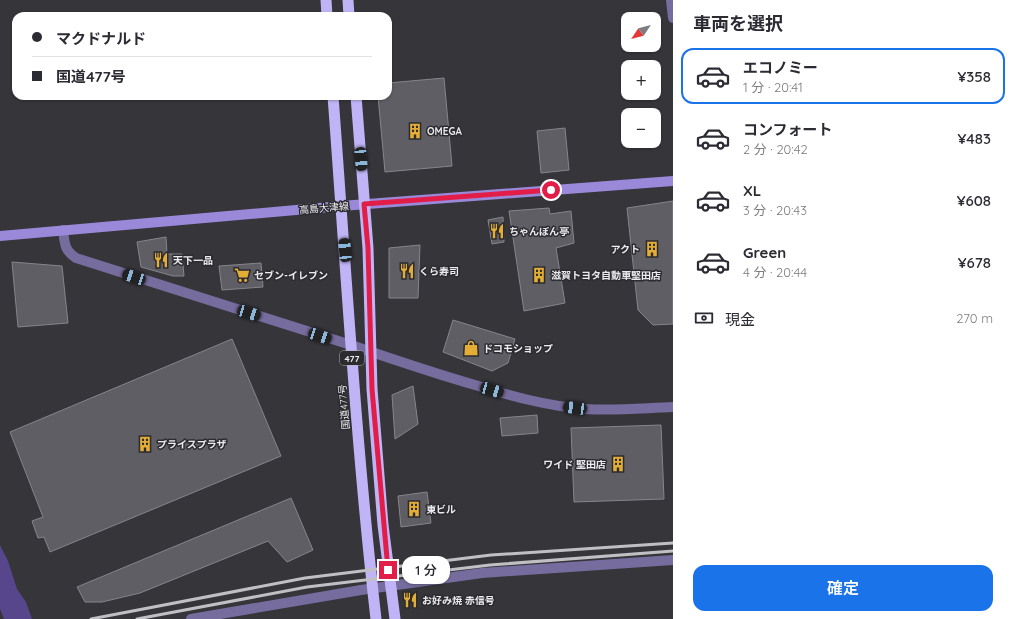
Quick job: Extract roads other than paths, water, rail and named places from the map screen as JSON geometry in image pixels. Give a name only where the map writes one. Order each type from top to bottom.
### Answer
[{"type":"highway","points":[[326,0],[327,12]]},
{"type":"highway","points":[[348,0],[349,12]]},
{"type":"highway","name":"国道477号","points":[[333,100],[351,346],[376,619]]},
{"type":"highway","name":"477","points":[[356,100],[368,248],[372,389],[383,517],[395,619]]},
{"type":"main road","name":"高島大津線","points":[[0,236],[364,204],[673,181]]},
{"type":"street","points":[[671,0],[673,18]]},
{"type":"street","points":[[63,230],[68,253],[76,258],[483,388],[552,405],[586,409],[673,407]]},
{"type":"street","points":[[191,619],[372,588],[482,574],[673,560]]},
{"type":"railway","points":[[91,619],[305,578],[491,555],[673,543]]},
{"type":"railway","points":[[137,619],[307,587],[490,565],[673,551]]},
{"type":"place","name":"OMEGA","points":[[415,131]]},
{"type":"place","name":"ちゃんぽん亭","points":[[497,231]]},
{"type":"place","name":"アクト","points":[[652,249]]},
{"type":"place","name":"天下一品","points":[[161,260]]},
{"type":"place","name":"くら寿司","points":[[407,271]]},
{"type":"place","name":"セブン-イレブン","points":[[242,275]]},
{"type":"place","name":"滋賀トヨタ自動車堅田店","points":[[539,275]]},
{"type":"place","name":"ドコモショップ","points":[[471,348]]},
{"type":"place","name":"プライスプラザ","points":[[145,444]]},
{"type":"place","name":"ワイド 堅田店","points":[[618,464]]},
{"type":"place","name":"東ビル","points":[[414,509]]},
{"type":"place","name":"お好み焼 赤信号","points":[[410,600]]}]
